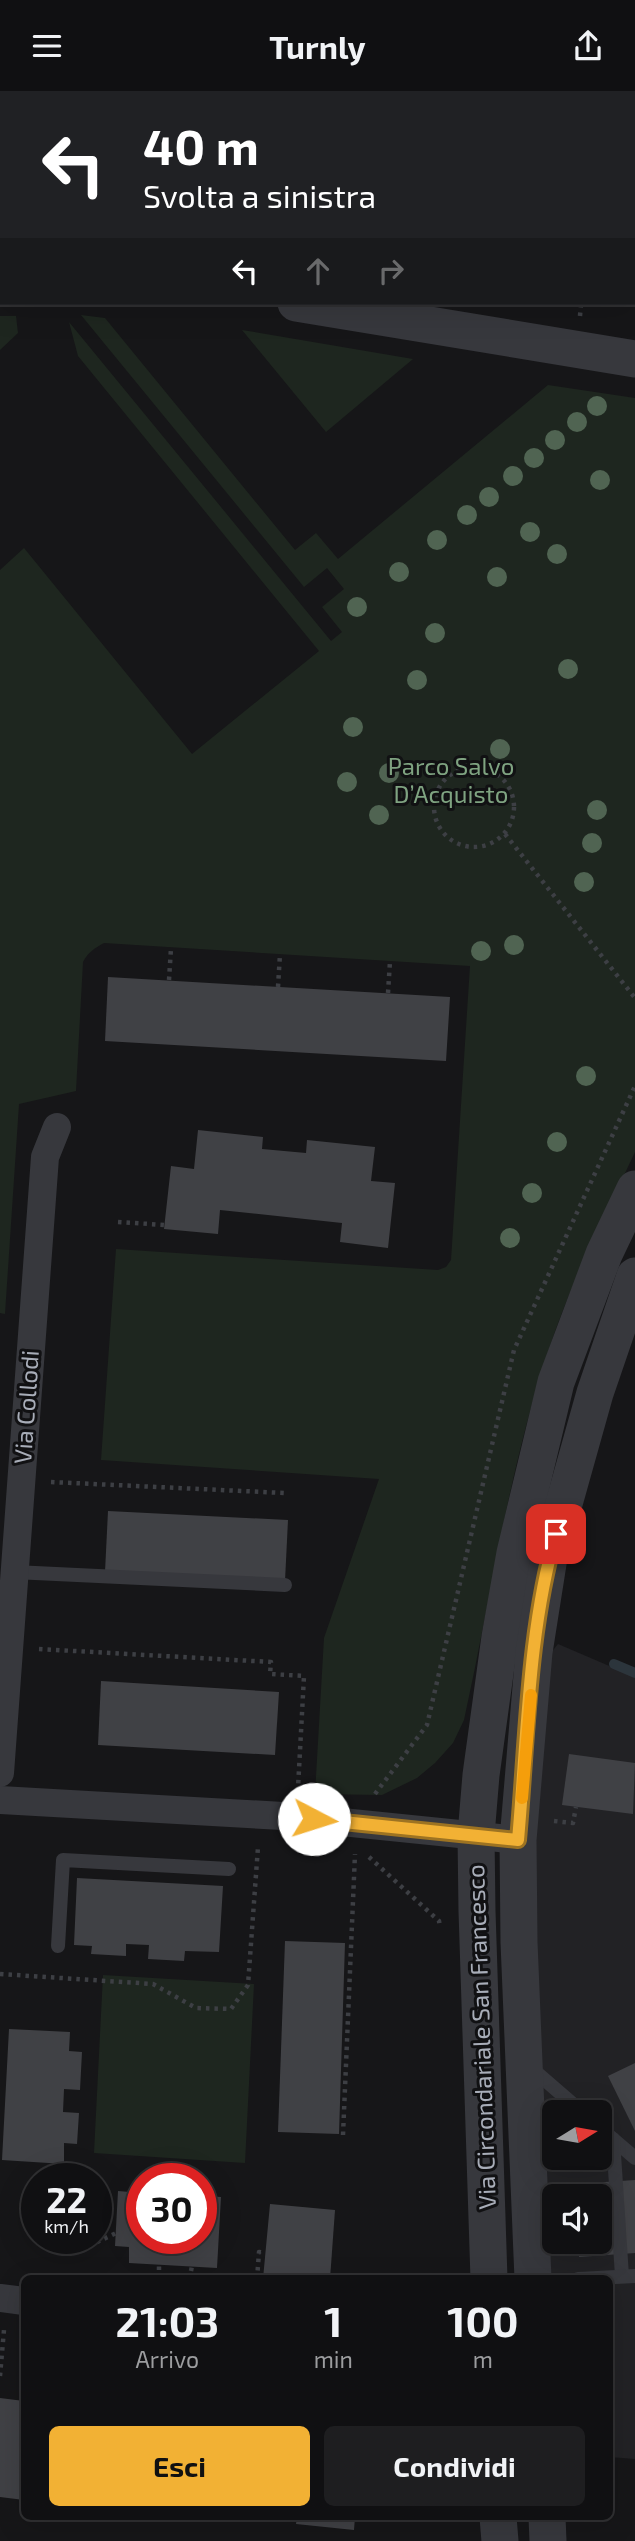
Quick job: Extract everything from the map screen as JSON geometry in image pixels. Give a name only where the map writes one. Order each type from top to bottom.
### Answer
[{"type":"street","points":[[308,305],[635,359]]},
{"type":"street","name":"Via Collodi","points":[[0,1773],[45,1157],[57,1127]]},
{"type":"street","name":"Via Circondariale San Francesco","points":[[489,2275],[477,1911],[477,1835],[481,1775],[515,1553],[556,1382],[604,1254],[635,1189]]},
{"type":"street","name":"Via Circondariale San Francesco","points":[[533,2275],[519,1942],[532,1830],[534,1651],[549,1557],[595,1393],[635,1276]]},
{"type":"street","points":[[0,1800],[260,1814],[477,1835],[532,1830]]},
{"type":"street","points":[[3,2310],[21,2302]]},
{"type":"street","points":[[498,2520],[499,2541]]},
{"type":"street","points":[[547,2520],[548,2541]]},
{"type":"lane","points":[[14,1572],[285,1585]]},
{"type":"lane","points":[[58,1946],[63,1860],[229,1869]]},
{"type":"lane","points":[[524,2062],[568,2100]]},
{"type":"lane","points":[[613,2139],[635,2158]]},
{"type":"lane","points":[[613,2139],[628,2276]]},
{"type":"path","points":[[474,766],[488,768],[499,775],[508,784],[514,797],[512,823],[505,834],[494,843],[481,847],[455,843],[444,834],[437,823],[435,796],[440,784],[461,768],[474,766]]},
{"type":"path","points":[[505,834],[635,998]]},
{"type":"path","points":[[169,980],[171,948]]},
{"type":"path","points":[[278,987],[280,954]]},
{"type":"path","points":[[388,993],[390,961]]},
{"type":"path","points":[[372,1799],[428,1725],[514,1350],[635,1086]]},
{"type":"path","points":[[118,1222],[165,1225]]},
{"type":"path","points":[[43,1481],[285,1493]]},
{"type":"path","points":[[33,1648],[271,1662],[270,1674],[304,1676],[297,1795]]},
{"type":"path","points":[[532,1830],[573,1823],[576,1807]]},
{"type":"path","points":[[0,1974],[153,1984],[196,2008],[231,2009],[248,1985],[260,1814]]},
{"type":"path","points":[[344,2135],[355,1854],[363,1853],[404,1888],[439,1921],[443,1933]]},
{"type":"path","points":[[112,2235],[116,2233]]},
{"type":"path","points":[[257,2275],[259,2252],[265,2253]]},
{"type":"path","points":[[0,2377],[3,2310]]},
{"type":"shaded area","points":[[558,1644],[635,1677],[635,2459],[613,2457],[613,2275],[516,2275],[512,1701]]},
{"type":"green space","name":"Parco Salvo D’Acquisto","points":[[81,315],[105,318],[295,550],[316,533],[338,559],[548,385],[635,398],[635,1152],[567,1301],[534,1397],[511,1489],[464,1720],[453,1743],[435,1763],[417,1778],[382,1795],[315,1794],[324,1638],[379,1479],[101,1460],[116,1249],[438,1270],[446,1267],[451,1260],[470,966],[104,943],[95,949],[83,962],[76,1091],[19,1104],[5,1314],[0,1313],[0,570],[24,548],[192,754],[319,651],[78,356],[69,322],[331,641],[342,632],[322,607],[344,589],[327,568],[304,587]]},
{"type":"green space","points":[[0,316],[16,316],[18,333],[0,350]]},
{"type":"green space","points":[[242,330],[413,359],[326,432]]},
{"type":"green space","points":[[103,1975],[254,1984],[245,2163],[94,2153]]},
{"type":"building","points":[[108,977],[450,997],[446,1061],[105,1041]]},
{"type":"building","points":[[198,1130],[263,1137],[262,1149],[306,1153],[307,1140],[375,1147],[371,1181],[395,1183],[388,1248],[340,1242],[342,1223],[220,1210],[218,1234],[164,1229],[171,1166],[194,1169]]},
{"type":"building","points":[[108,1511],[288,1520],[285,1581],[105,1572]]},
{"type":"building","points":[[101,1681],[279,1692],[275,1755],[98,1745]]},
{"type":"building","points":[[569,1754],[635,1763],[633,1814],[562,1805]]},
{"type":"building","points":[[77,1878],[223,1886],[219,1952],[185,1951],[184,1961],[148,1959],[149,1945],[126,1944],[126,1956],[91,1954],[92,1946],[74,1945]]},
{"type":"building","points":[[285,1941],[345,1943],[339,2134],[278,2132]]},
{"type":"building","points":[[9,2029],[70,2032],[69,2051],[82,2052],[80,2090],[64,2089],[63,2112],[79,2113],[77,2144],[64,2143],[64,2163],[2,2160]]},
{"type":"building","points":[[635,2063],[635,2131],[608,2076]]},
{"type":"building","points":[[635,2180],[635,2253],[579,2257],[579,2254],[612,2254],[612,2184],[575,2184]]},
{"type":"building","points":[[118,2191],[126,2192],[126,2247],[115,2246]]},
{"type":"building","points":[[217,2197],[221,2197],[217,2268],[129,2263],[129,2254],[217,2254]]},
{"type":"building","points":[[270,2204],[335,2210],[330,2275],[263,2275]]},
{"type":"building","points":[[0,2398],[21,2401],[21,2500],[0,2497]]},
{"type":"building","points":[[297,2520],[355,2520],[354,2530],[296,2524]]},
{"type":"waterway","points":[[614,1664],[635,1673]]},
{"type":"slow traffic","points":[[522,1798],[531,1695]]},
{"type":"route","points":[[314,1819],[518,1840],[534,1651],[549,1557],[556,1534]]}]
